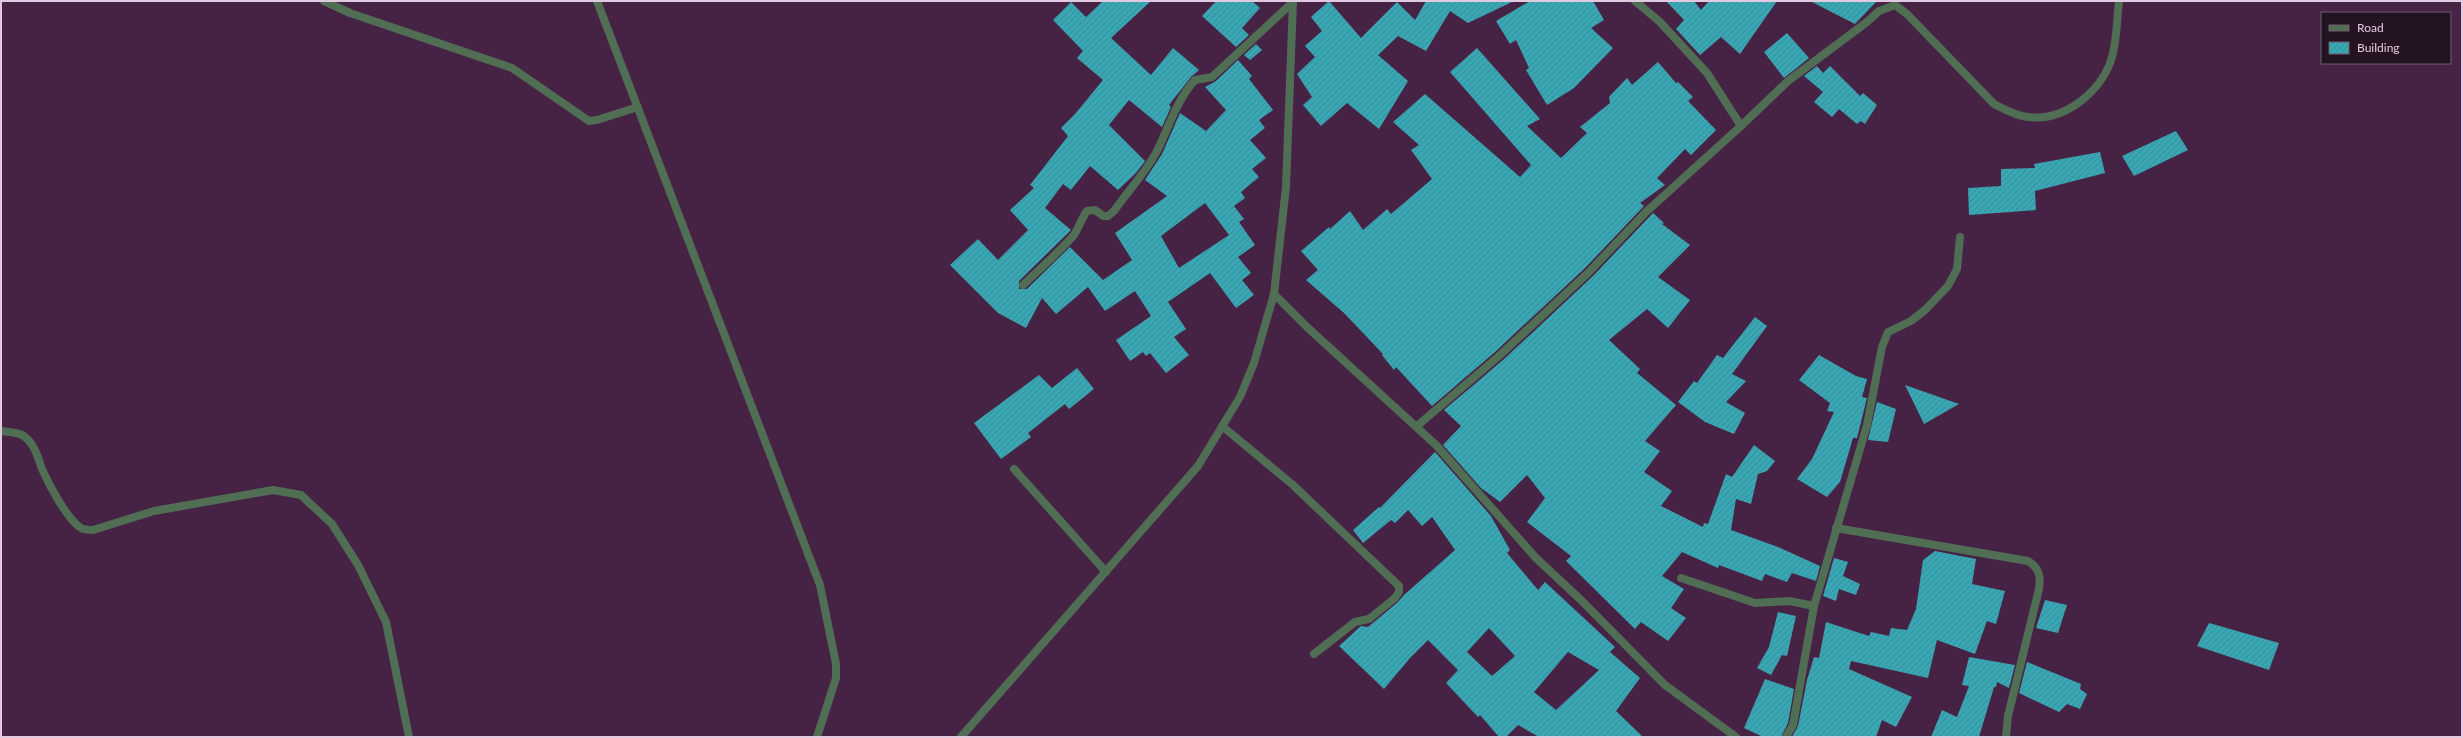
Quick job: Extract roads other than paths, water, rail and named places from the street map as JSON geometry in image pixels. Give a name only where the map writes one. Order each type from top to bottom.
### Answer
[{"type":"street","points":[[324,1],[350,13],[512,68],[589,121],[597,120],[638,107]]},
{"type":"street","points":[[597,1],[820,585],[836,664],[836,678],[817,737]]},
{"type":"street","points":[[1635,1],[1660,22],[1707,74],[1741,126]]},
{"type":"street","points":[[1898,7],[1905,1]]},
{"type":"street","points":[[1417,426],[1499,356],[1589,272],[1646,212],[1741,126],[1788,81],[1868,22],[1879,11],[1888,6],[1895,5],[1898,7],[1994,104],[2008,111],[2028,117],[2049,117],[2070,109],[2097,86],[2105,74],[2113,53],[2119,1]]},
{"type":"street","points":[[1023,285],[1075,234],[1080,221],[1087,211],[1095,210],[1103,216],[1108,216],[1114,211],[1150,162],[1173,112],[1195,80],[1212,77],[1293,2]]},
{"type":"street","points":[[961,737],[1198,466],[1240,398],[1254,363],[1274,294],[1286,188],[1293,2]]},
{"type":"street","points":[[1786,737],[1793,725],[1814,606],[1867,425],[1882,346],[1888,332],[1911,321],[1925,310],[1948,286],[1957,269],[1960,237]]},
{"type":"street","points":[[1274,294],[1307,328],[1417,426],[1468,480],[1536,558],[1581,600],[1665,685],[1736,737]]},
{"type":"street","points":[[1222,426],[1293,484],[1399,586],[1399,592],[1395,598],[1369,619],[1355,622],[1314,654]]},
{"type":"street","points":[[1,431],[21,434],[26,438],[35,449],[43,471],[59,500],[74,523],[83,529],[93,530],[154,511],[273,490],[301,495],[332,524],[358,565],[386,622],[409,737]]},
{"type":"street","points":[[1014,469],[1106,572]]},
{"type":"street","points":[[1836,528],[2028,561],[2036,566],[2041,579],[2008,716],[2006,737]]},
{"type":"street","points":[[1681,578],[1755,603],[1789,600],[1814,606]]}]
